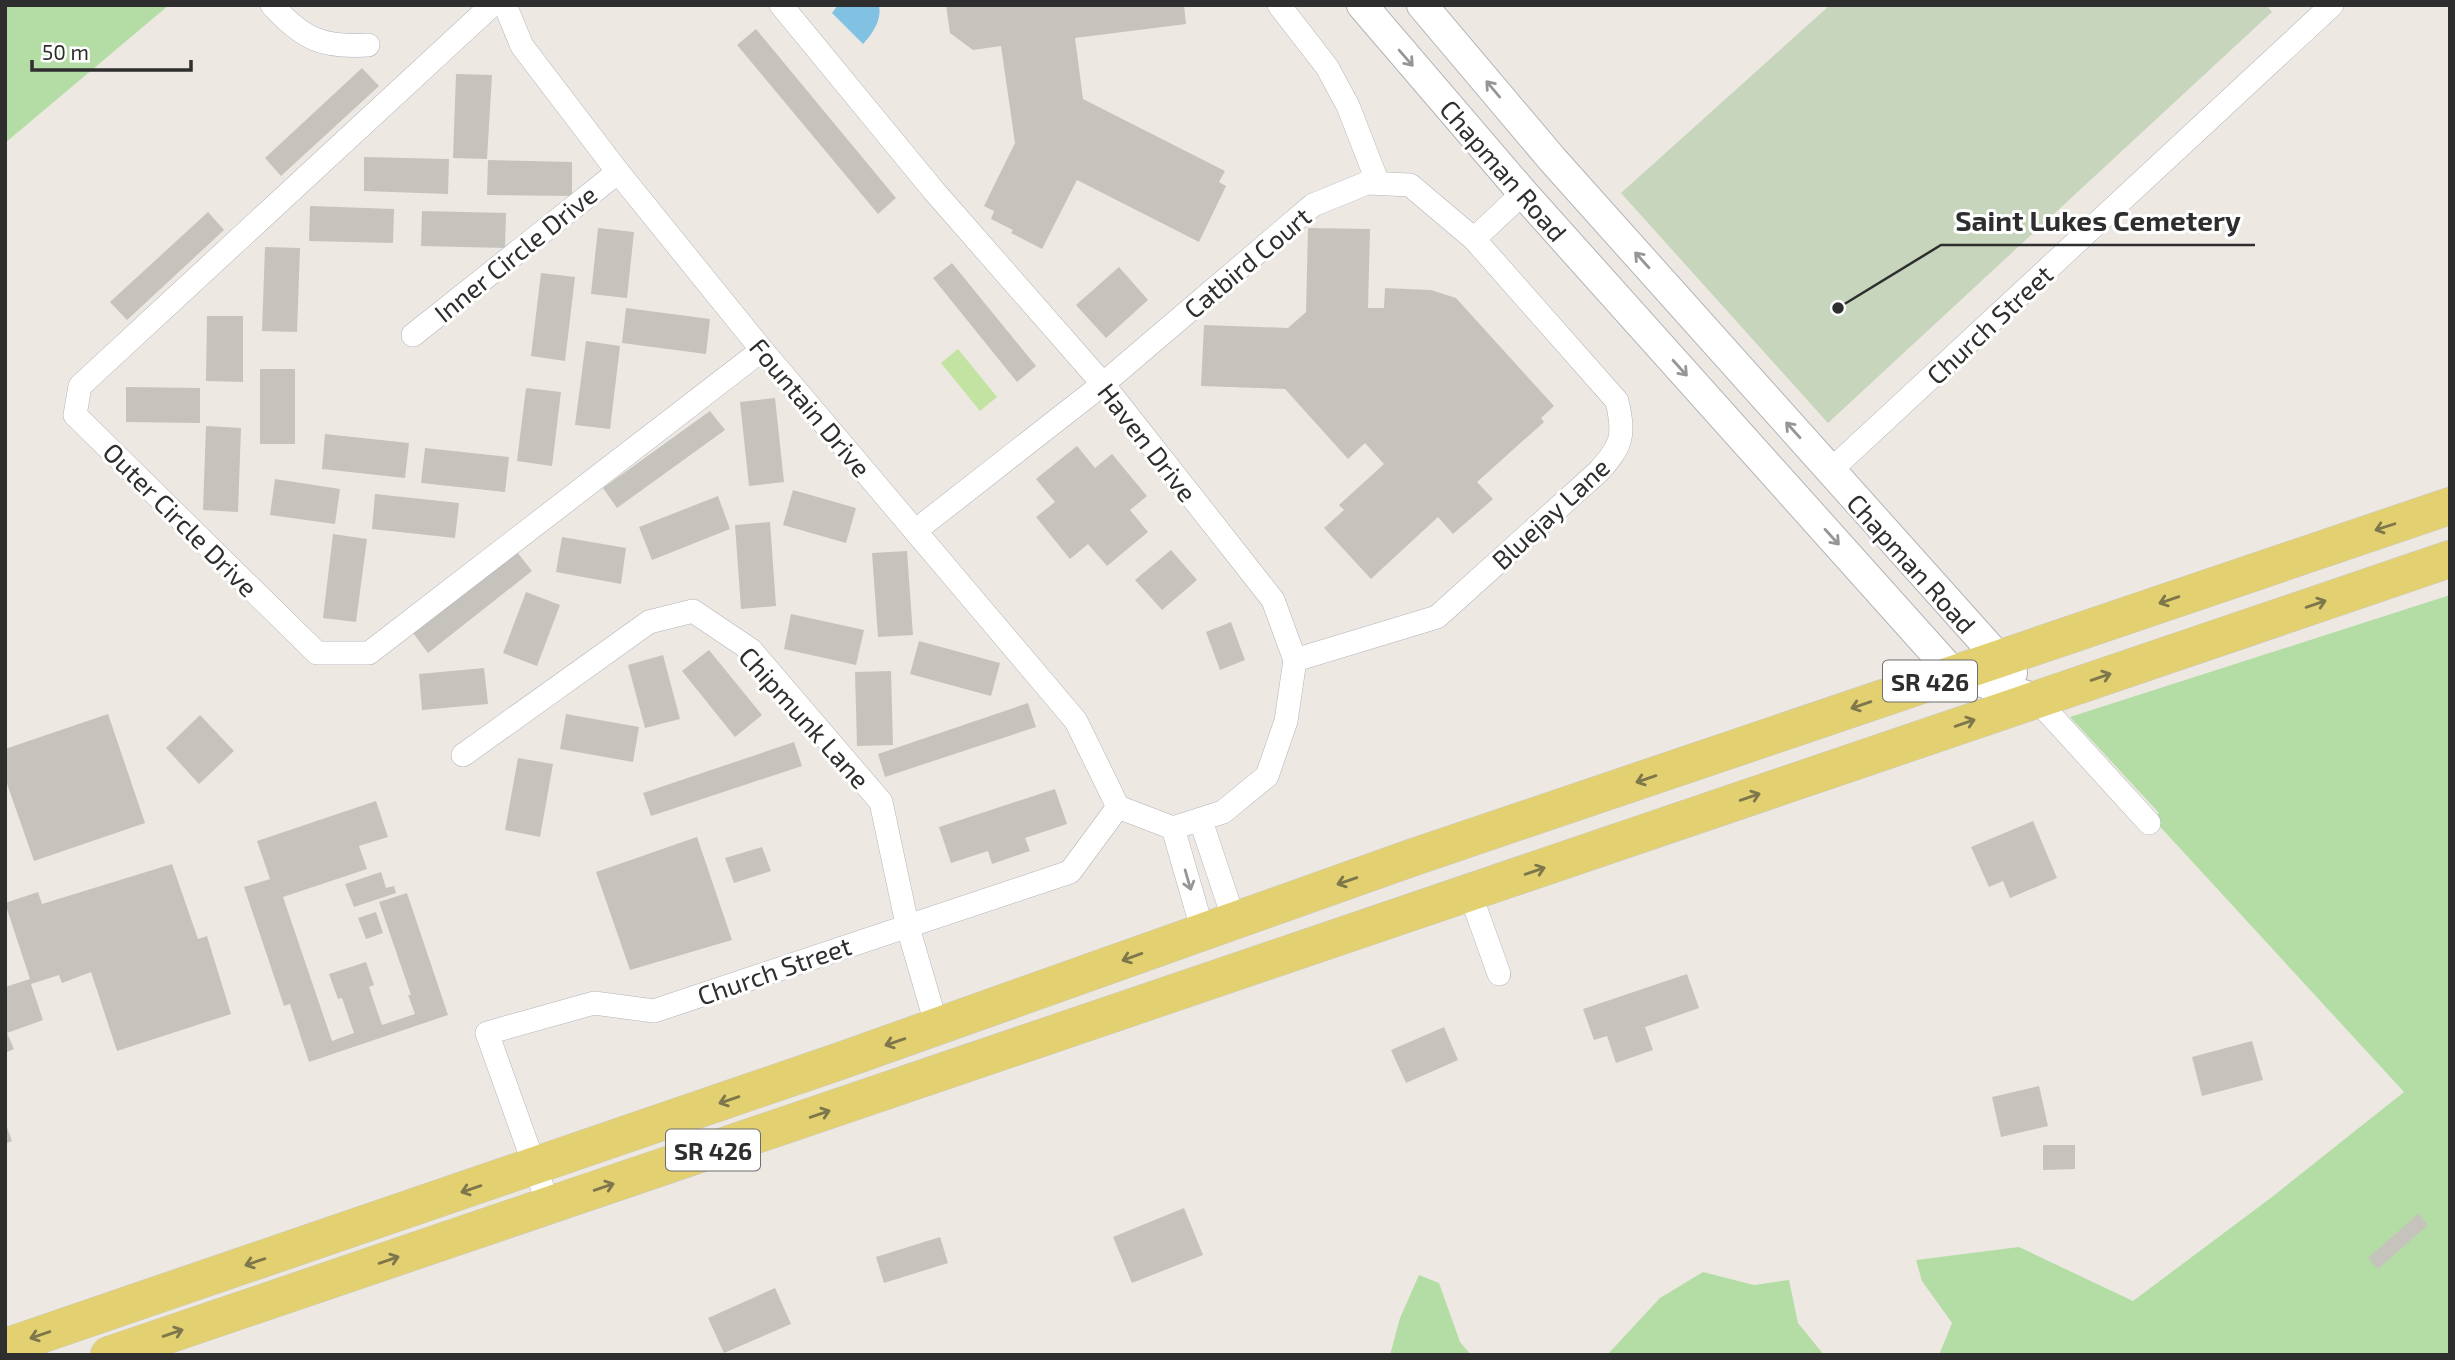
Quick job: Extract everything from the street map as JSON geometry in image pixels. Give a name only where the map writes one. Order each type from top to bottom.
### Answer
[{"type":"main road","name":"SR 426","points":[[5,1347],[535,1167],[1219,926],[1998,657],[2450,506]]},
{"type":"main road","name":"SR 426","points":[[108,1355],[2450,559]]},
{"type":"street","points":[[272,5],[292,27],[318,42],[340,47],[368,45]]},
{"type":"street","name":"Outer Circle Drive","points":[[492,5],[80,386],[75,415],[317,653],[369,653],[762,350]]},
{"type":"street","name":"Fountain Drive","points":[[505,5],[522,46],[618,172],[762,350],[1076,721],[1118,807]]},
{"type":"street","name":"Haven Drive","points":[[781,5],[927,182],[1103,384],[1273,600],[1295,660],[1286,721],[1266,776],[1223,812],[1201,821]]},
{"type":"street","points":[[1279,5],[1327,68],[1348,106],[1378,183]]},
{"type":"street","name":"Chapman Road","points":[[1362,5],[1523,193],[1954,673],[2036,699]]},
{"type":"street","name":"Chapman Road","points":[[1422,5],[1552,159],[2036,699]]},
{"type":"street","name":"Church Street","points":[[1830,471],[2332,5]]},
{"type":"street","name":"Inner Circle Drive","points":[[413,335],[618,172]]},
{"type":"street","name":"Catbird Court","points":[[915,531],[1103,384],[1313,205],[1367,183],[1410,185],[1474,239]]},
{"type":"street","points":[[1474,239],[1523,193]]},
{"type":"street","name":"Bluejay Lane","points":[[1295,660],[1437,617],[1598,472],[1620,448],[1622,421],[1617,401],[1474,239]]},
{"type":"street","name":"Chipmunk Lane","points":[[463,755],[649,622],[693,611],[751,650],[881,802],[907,924],[937,1027]]},
{"type":"street","points":[[2036,699],[2149,823]]},
{"type":"street","points":[[1118,807],[1173,828],[1201,821],[1219,926]]},
{"type":"street","name":"Church Street","points":[[549,1206],[487,1033],[594,1003],[654,1011],[907,924],[1070,872],[1118,807]]},
{"type":"street","points":[[1173,828],[1219,926]]},
{"type":"street","points":[[1470,893],[1499,974]]},
{"type":"green space","points":[[5,5],[169,5],[5,143]]},
{"type":"green space","points":[[1830,5],[2266,5],[2272,12],[1828,423],[1621,193]]},
{"type":"green space","points":[[958,349],[997,397],[980,411],[941,363]]},
{"type":"green space","points":[[2450,595],[2450,1355],[1939,1355],[1952,1323],[1922,1281],[1916,1260],[2019,1247],[2133,1301],[2272,1197],[2404,1092],[2153,819],[2159,813],[2070,717]]},
{"type":"green space","points":[[1703,1272],[1754,1285],[1789,1280],[1798,1323],[1824,1355],[1607,1355],[1660,1298]]},
{"type":"green space","points":[[1419,1275],[1439,1283],[1460,1342],[1471,1355],[1390,1355],[1400,1318]]},
{"type":"water","points":[[838,5],[879,5],[876,26],[863,44],[832,13]]},
{"type":"building","points":[[946,5],[1184,5],[1186,24],[1075,38],[1083,99],[1225,171],[1219,182],[1226,186],[1199,242],[1077,180],[1042,249],[991,219],[994,211],[984,206],[1015,143],[1001,46],[973,50],[950,33]]},
{"type":"building","points":[[756,29],[896,198],[878,214],[737,45]]},
{"type":"building","points":[[362,68],[379,86],[281,176],[265,158]]},
{"type":"building","points":[[456,74],[492,75],[487,159],[453,158]]},
{"type":"building","points":[[364,157],[449,159],[448,194],[364,191]]},
{"type":"building","points":[[488,160],[572,162],[572,196],[487,195]]},
{"type":"building","points":[[310,206],[394,209],[393,243],[309,241]]},
{"type":"building","points":[[422,211],[506,213],[505,248],[421,246]]},
{"type":"building","points":[[208,212],[224,230],[127,320],[110,302]]},
{"type":"building","points":[[598,228],[634,232],[627,298],[591,294]]},
{"type":"building","points":[[1308,228],[1370,229],[1368,308],[1384,308],[1385,288],[1431,290],[1456,298],[1554,406],[1541,418],[1544,422],[1477,482],[1493,499],[1453,534],[1438,517],[1371,579],[1324,528],[1344,510],[1339,505],[1384,464],[1365,443],[1348,459],[1285,389],[1201,386],[1204,325],[1288,328],[1306,312]]},
{"type":"building","points":[[265,247],[300,248],[297,332],[262,331]]},
{"type":"building","points":[[952,263],[1036,366],[1017,382],[933,278]]},
{"type":"building","points":[[1119,267],[1148,300],[1106,338],[1076,305]]},
{"type":"building","points":[[541,273],[575,277],[565,361],[531,356]]},
{"type":"building","points":[[626,308],[710,319],[706,354],[622,343]]},
{"type":"building","points":[[207,316],[243,316],[243,382],[206,381]]},
{"type":"building","points":[[586,341],[620,346],[610,429],[575,425]]},
{"type":"building","points":[[260,369],[295,369],[295,444],[260,444]]},
{"type":"building","points":[[126,387],[200,388],[200,423],[126,422]]},
{"type":"building","points":[[526,388],[561,392],[552,466],[517,461]]},
{"type":"building","points":[[775,398],[784,482],[749,486],[740,402]]},
{"type":"building","points":[[710,411],[725,430],[617,508],[603,488]]},
{"type":"building","points":[[206,426],[241,428],[238,512],[203,510]]},
{"type":"building","points":[[325,434],[409,443],[405,478],[322,469]]},
{"type":"building","points":[[1077,446],[1095,468],[1112,454],[1147,496],[1130,510],[1148,532],[1107,566],[1088,544],[1070,559],[1036,517],[1055,502],[1036,479]]},
{"type":"building","points":[[425,448],[509,457],[505,492],[421,483]]},
{"type":"building","points":[[275,479],[340,489],[335,524],[270,515]]},
{"type":"building","points":[[793,490],[856,508],[846,543],[783,525]]},
{"type":"building","points":[[375,494],[459,503],[455,538],[372,529]]},
{"type":"building","points":[[718,496],[730,529],[652,560],[639,527]]},
{"type":"building","points":[[770,522],[776,606],[741,609],[735,525]]},
{"type":"building","points":[[333,534],[367,539],[356,622],[323,618]]},
{"type":"building","points":[[562,537],[626,548],[621,584],[556,572]]},
{"type":"building","points":[[1171,550],[1197,580],[1162,610],[1135,580]]},
{"type":"building","points":[[907,551],[913,635],[878,637],[872,553]]},
{"type":"building","points":[[517,552],[532,571],[428,653],[413,633]]},
{"type":"building","points":[[526,592],[560,605],[537,666],[503,653]]},
{"type":"building","points":[[791,614],[864,630],[856,665],[784,649]]},
{"type":"building","points":[[1231,622],[1245,660],[1220,670],[1206,632]]},
{"type":"building","points":[[919,641],[1000,663],[991,696],[910,674]]},
{"type":"building","points":[[709,650],[762,715],[735,737],[682,671]]},
{"type":"building","points":[[663,655],[680,719],[645,728],[628,665]]},
{"type":"building","points":[[484,668],[488,704],[422,710],[419,674]]},
{"type":"building","points":[[891,671],[893,745],[857,746],[855,672]]},
{"type":"building","points":[[1028,703],[1036,727],[885,777],[878,754]]},
{"type":"building","points":[[108,714],[145,823],[34,861],[5,778],[5,749]]},
{"type":"building","points":[[566,714],[639,727],[633,762],[560,749]]},
{"type":"building","points":[[200,715],[234,751],[199,784],[166,748]]},
{"type":"building","points":[[794,742],[802,766],[651,816],[643,793]]},
{"type":"building","points":[[518,758],[553,764],[540,837],[505,830]]},
{"type":"building","points":[[1055,789],[1067,824],[1025,838],[1030,851],[992,864],[988,851],[951,863],[939,827]]},
{"type":"building","points":[[376,801],[388,837],[359,846],[367,869],[283,897],[332,1041],[354,1033],[342,998],[338,999],[329,974],[366,962],[374,985],[369,987],[382,1025],[415,1014],[379,902],[407,893],[448,1015],[309,1062],[290,1004],[284,1006],[244,887],[270,879],[257,841]]},
{"type":"building","points":[[2033,821],[2057,878],[2010,898],[2003,881],[1989,887],[1971,847]]},
{"type":"building","points":[[697,837],[732,940],[630,970],[596,872]]},
{"type":"building","points":[[762,847],[771,871],[734,883],[725,858]]},
{"type":"building","points":[[172,864],[198,939],[207,936],[231,1014],[117,1051],[91,972],[62,983],[59,975],[31,984],[43,1020],[7,1033],[14,1049],[5,1053],[5,987],[30,979],[5,903],[38,892],[42,904]]},
{"type":"building","points":[[381,872],[386,888],[394,886],[396,893],[354,907],[345,884]]},
{"type":"building","points":[[376,912],[383,933],[366,939],[358,918]]},
{"type":"building","points":[[1687,974],[1699,1008],[1645,1027],[1653,1050],[1616,1063],[1607,1036],[1594,1040],[1583,1009]]},
{"type":"building","points":[[1444,1027],[1458,1060],[1406,1083],[1391,1050]]},
{"type":"building","points":[[2252,1041],[2263,1080],[2202,1096],[2192,1057]]},
{"type":"building","points":[[2039,1086],[2048,1126],[2001,1137],[1992,1097]]},
{"type":"building","points":[[5,1122],[12,1141],[5,1144]]},
{"type":"building","points":[[2043,1145],[2075,1145],[2075,1169],[2043,1170]]},
{"type":"building","points":[[1184,1208],[1203,1255],[1132,1283],[1113,1237]]},
{"type":"building","points":[[2418,1214],[2428,1225],[2378,1269],[2368,1258]]},
{"type":"building","points":[[940,1237],[948,1263],[884,1283],[876,1257]]},
{"type":"building","points":[[775,1288],[791,1324],[724,1353],[708,1318]]},
{"type":"place","name":"Saint Lukes Cemetery","points":[[1838,308]]}]
